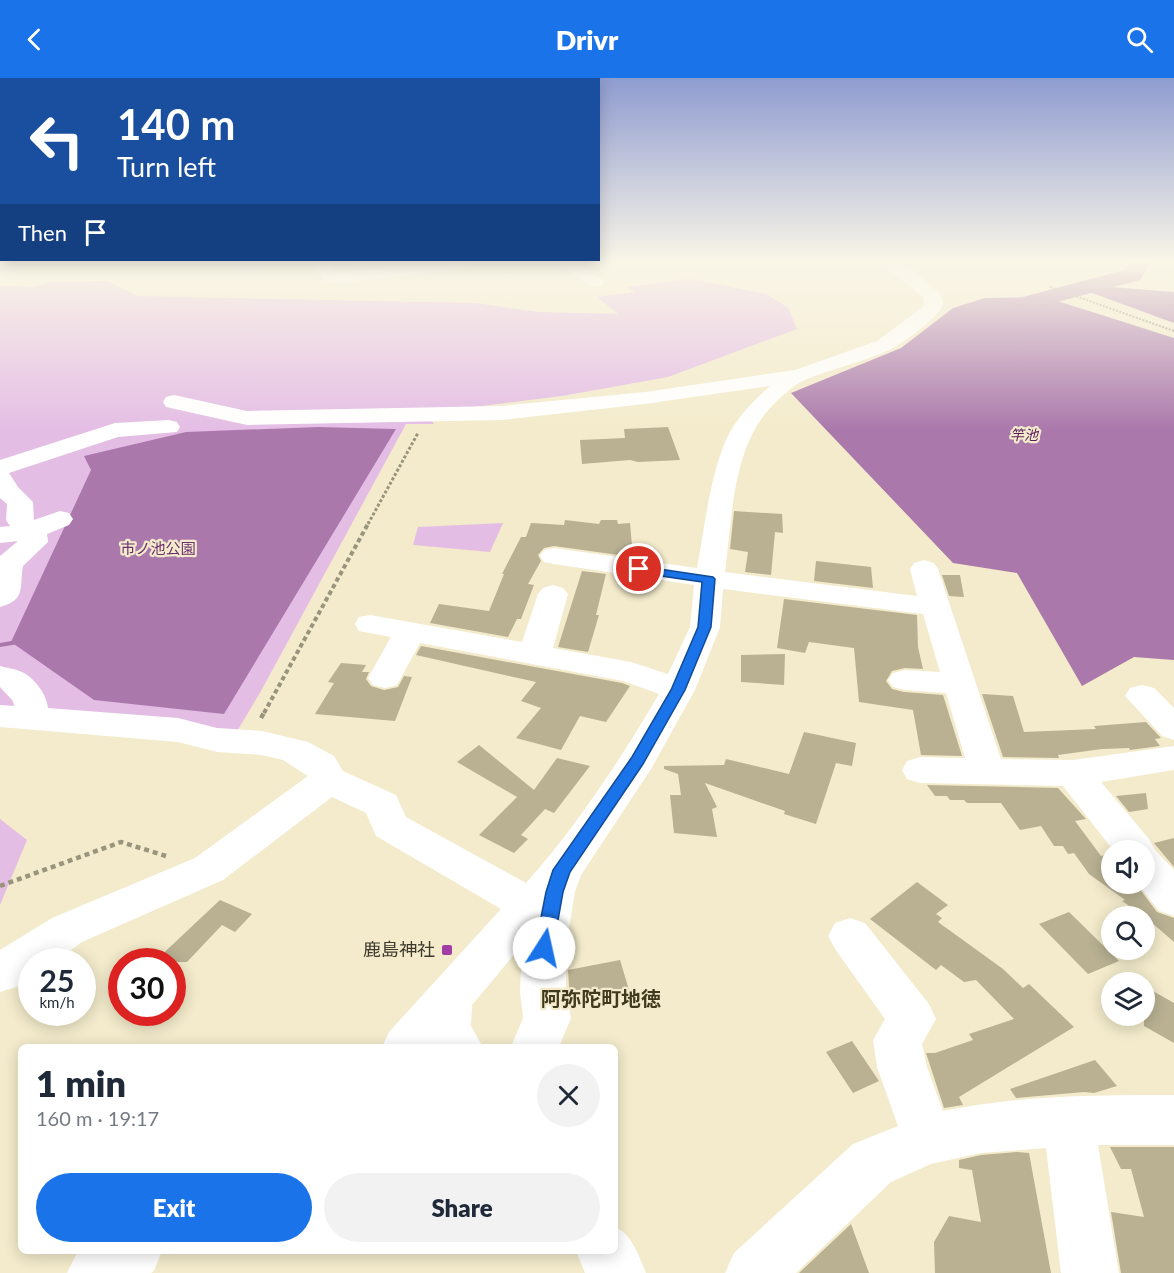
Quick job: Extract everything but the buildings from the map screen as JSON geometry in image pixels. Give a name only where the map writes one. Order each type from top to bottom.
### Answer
[{"type":"street","points":[[409,1044],[562,870],[638,760],[678,690],[705,627],[709,579],[726,479],[738,439],[757,410],[785,383],[800,375],[884,345],[921,319]]},
{"type":"street","points":[[181,403],[173,417],[175,421],[501,414],[645,398],[800,375]]},
{"type":"street","points":[[2,581],[12,560],[34,542],[35,538],[19,520],[25,474],[115,430],[169,427]]},
{"type":"street","points":[[0,535],[31,531],[60,519]]},
{"type":"street","points":[[554,556],[709,579],[936,607]]},
{"type":"street","points":[[924,569],[987,771]]},
{"type":"street","points":[[535,653],[554,594]]},
{"type":"street","points":[[370,624],[631,672],[678,690]]},
{"type":"street","points":[[385,678],[411,630]]},
{"type":"street","points":[[0,676],[12,680],[30,699],[31,706],[13,717]]},
{"type":"street","points":[[905,680],[960,683]]},
{"type":"street","points":[[1142,696],[1174,728]]},
{"type":"street","points":[[13,717],[178,730],[217,740],[261,743],[295,751],[321,765],[329,780],[382,805],[390,826],[530,905]]},
{"type":"street","points":[[920,770],[1073,773],[1174,758]]},
{"type":"street","points":[[1073,773],[1127,840]]},
{"type":"street","points":[[0,973],[67,930],[209,869],[329,780]]},
{"type":"street","points":[[528,1044],[540,1028],[544,948],[554,892],[562,870]]},
{"type":"street","points":[[1155,876],[1174,899]]},
{"type":"street","points":[[850,936],[912,1020],[897,1040],[902,1067],[927,1139]]},
{"type":"street","points":[[451,996],[445,1021],[451,1037],[457,1044]]},
{"type":"street","points":[[754,1273],[872,1163],[927,1139],[981,1128],[1066,1122],[1174,1120]]},
{"type":"street","points":[[1066,1122],[1075,1160],[1090,1273]]},
{"type":"street","points":[[96,1273],[129,1254]]},
{"type":"street","points":[[606,1254],[617,1273]]},
{"type":"path","points":[[1140,319],[1174,331]]},
{"type":"path","points":[[248,743],[408,456],[426,416]]},
{"type":"path","points":[[0,886],[121,842],[209,869]]},
{"type":"green space","name":"市ノ池公園","points":[[0,319],[793,319],[797,329],[668,377],[562,396],[426,413],[434,424],[406,424],[261,691],[230,743],[0,722]]},
{"type":"green space","points":[[503,523],[490,552],[413,545],[418,527]]},
{"type":"green space","points":[[0,819],[27,840],[0,905]]},
{"type":"water","name":"竿池","points":[[939,319],[1113,319],[1174,338],[1174,660],[1134,657],[1082,686],[1017,573],[953,563],[791,393],[901,348]]},
{"type":"water","points":[[1162,319],[1174,319],[1174,323]]},
{"type":"water","name":"市ノ池公園","points":[[318,427],[396,429],[224,714],[94,700],[11,642],[91,470],[84,456],[186,432]]},
{"type":"waterway","points":[[0,645],[22,641]]},
{"type":"place","name":"鹿島神社","points":[[447,950]]},
{"type":"district","name":"阿弥陀町地徳","points":[[601,999]]},
{"type":"route","points":[[544,948],[554,892],[562,870],[638,760],[678,690],[705,627],[709,579],[639,569]]}]
